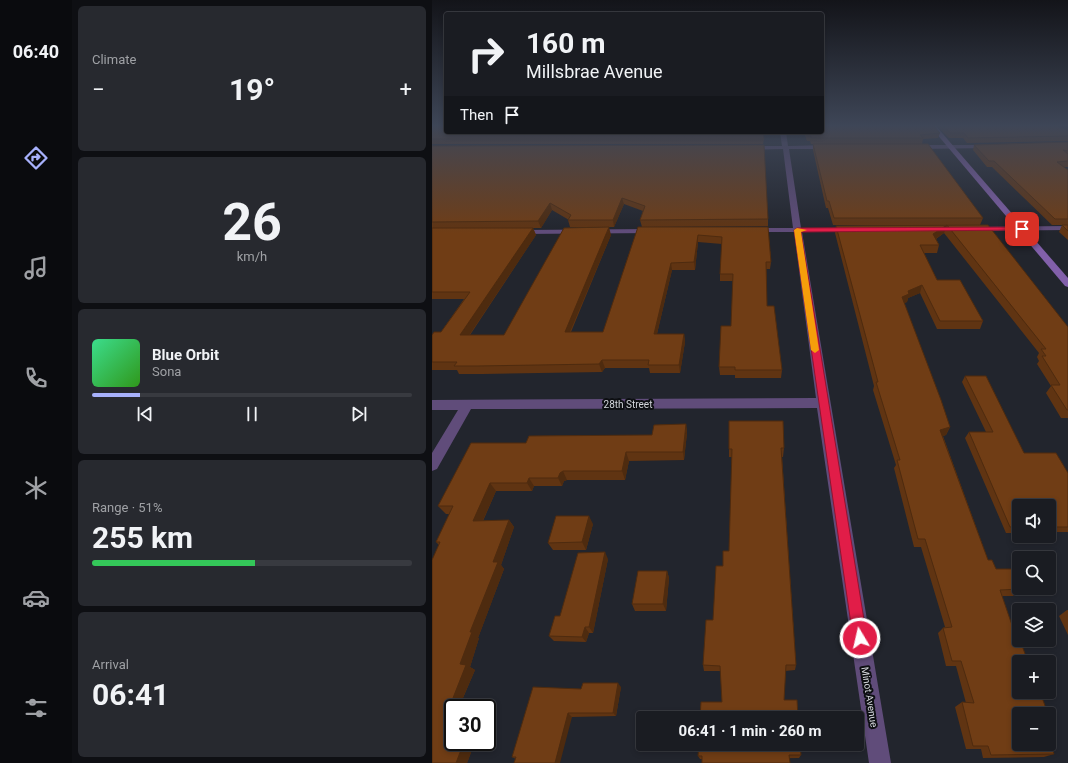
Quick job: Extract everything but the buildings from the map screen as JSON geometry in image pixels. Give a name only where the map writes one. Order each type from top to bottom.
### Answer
[{"type":"street","name":"Minot Avenue","points":[[787,162],[823,403],[880,763]]},
{"type":"street","points":[[964,162],[1068,284]]},
{"type":"street","points":[[963,229],[1068,228]]},
{"type":"street","points":[[742,230],[859,230]]},
{"type":"street","points":[[512,232],[663,231]]},
{"type":"street","name":"28th Street","points":[[432,405],[823,403]]},
{"type":"street","points":[[432,465],[467,404]]},
{"type":"slow traffic","points":[[804,230],[797,230],[815,350]]},
{"type":"route","points":[[860,638],[797,230],[1022,229]]}]
